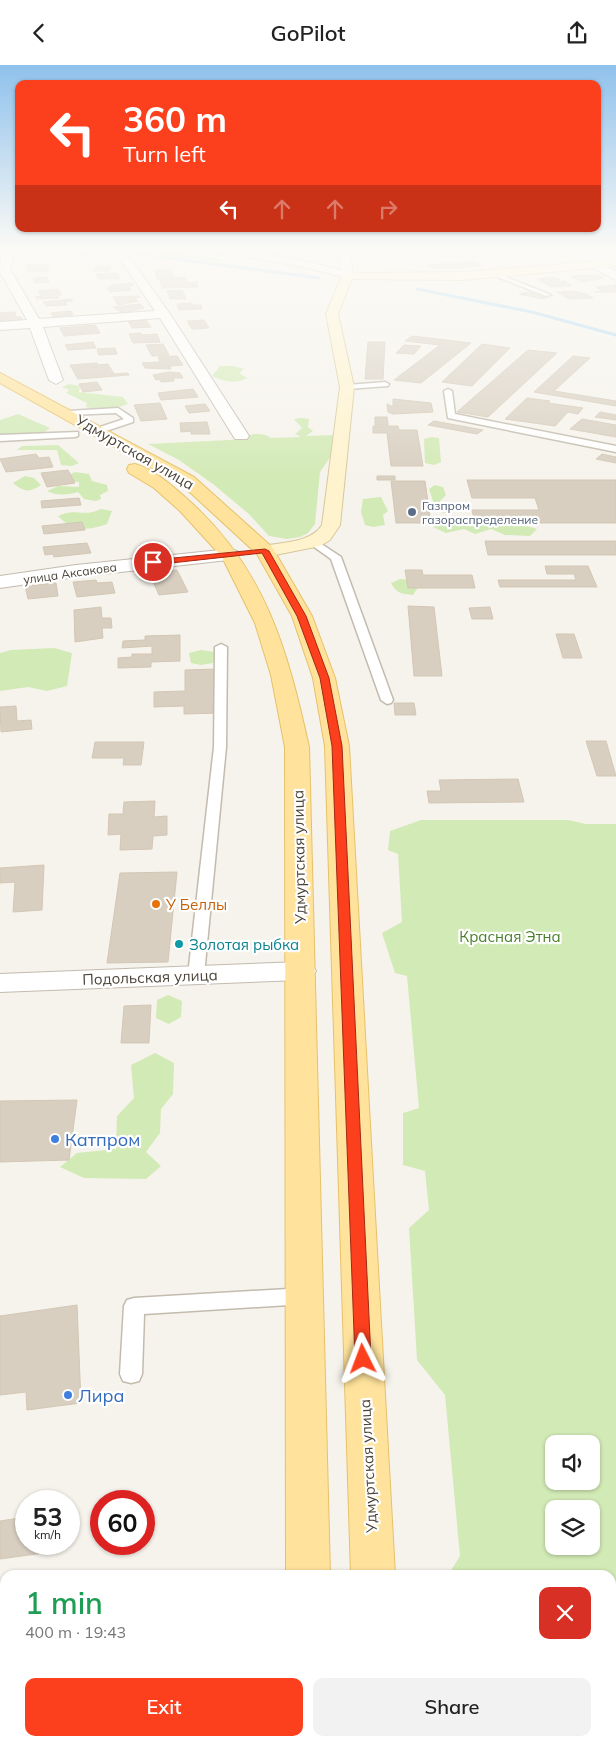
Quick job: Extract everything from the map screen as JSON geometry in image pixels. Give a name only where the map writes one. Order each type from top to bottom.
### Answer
[{"type":"main road","name":"Удмуртская улица","points":[[0,377],[100,430],[188,481],[215,503],[265,551],[302,616],[324,678],[337,746],[373,1570]]},
{"type":"main road","name":"Удмуртская улица","points":[[1,396],[75,434],[160,484],[186,507],[230,555],[265,623],[282,675],[297,747],[308,1570]]},
{"type":"main road","points":[[230,555],[265,551]]},
{"type":"street","points":[[36,325],[56,380]]},
{"type":"street","points":[[171,325],[242,435]]},
{"type":"street","points":[[265,551],[314,542],[324,536],[331,525],[347,387],[334,325]]},
{"type":"street","name":"улица Аксакова","points":[[0,582],[76,571],[230,555]]},
{"type":"street","name":"Подольская улица","points":[[0,983],[301,971]]},
{"type":"lane","points":[[347,387],[384,384]]},
{"type":"lane","points":[[448,391],[451,416],[616,449]]},
{"type":"lane","points":[[68,413],[118,410],[130,420],[100,430]]},
{"type":"lane","points":[[0,437],[75,434]]},
{"type":"lane","points":[[314,542],[336,557],[387,700]]},
{"type":"lane","points":[[196,975],[220,747],[221,647]]},
{"type":"lane","points":[[131,1374],[134,1305],[305,1296]]},
{"type":"green space","points":[[220,366],[233,366],[244,369],[239,373],[247,378],[230,381],[212,376]]},
{"type":"green space","points":[[69,384],[80,386],[79,392],[123,397],[128,404],[107,409],[86,407],[87,403],[66,393],[69,390],[62,387]]},
{"type":"green space","points":[[18,414],[50,428],[43,433],[0,436],[0,420]]},
{"type":"green space","points":[[294,419],[309,419],[308,427],[313,431],[306,436],[335,435],[331,456],[320,472],[315,524],[308,533],[300,537],[287,539],[269,536],[249,514],[213,484],[179,460],[148,444],[249,439],[246,437],[258,434],[270,437],[268,438],[301,437],[295,434],[302,428]]},
{"type":"green space","points":[[431,437],[439,438],[441,462],[434,465],[425,463],[424,439]]},
{"type":"green space","points":[[58,445],[79,463],[72,466],[61,465],[57,450],[17,450],[22,446]]},
{"type":"green space","points":[[75,472],[89,474],[92,481],[107,485],[108,491],[100,495],[101,499],[96,501],[84,499],[78,492],[62,495],[47,491],[58,486],[79,487],[79,482],[69,481],[67,476]]},
{"type":"green space","points":[[25,476],[34,478],[41,485],[27,490],[13,483]]},
{"type":"green space","points":[[435,485],[443,487],[446,495],[439,502],[452,507],[445,513],[433,510],[433,501],[429,489]]},
{"type":"green space","points":[[381,497],[388,511],[383,515],[385,525],[373,527],[365,525],[361,512],[363,499]]},
{"type":"green space","points":[[101,509],[112,511],[107,524],[87,529],[70,525],[58,516],[70,512],[89,513]]},
{"type":"green space","points":[[442,523],[460,525],[469,523],[486,526],[523,525],[537,529],[530,536],[505,535],[491,529],[475,534],[464,529],[446,533],[433,527]]},
{"type":"green space","points":[[400,579],[412,580],[419,586],[413,595],[395,589],[391,583]]},
{"type":"green space","points":[[54,648],[72,653],[67,686],[47,691],[28,687],[0,691],[0,653],[11,650]]},
{"type":"green space","points":[[201,650],[214,652],[213,663],[201,665],[191,663],[189,653]]},
{"type":"green space","name":"Красная Этна","points":[[421,820],[568,820],[586,824],[616,824],[616,1570],[452,1570],[460,1556],[445,1395],[417,1360],[409,1228],[429,1210],[425,1171],[403,1165],[403,1113],[419,1108],[407,976],[395,973],[382,933],[402,922],[398,854],[388,850],[390,831]]},
{"type":"green space","points":[[168,995],[182,1001],[181,1017],[169,1024],[156,1018],[157,1000]]},
{"type":"green space","points":[[155,1053],[174,1063],[173,1094],[161,1109],[160,1133],[146,1152],[161,1166],[146,1179],[84,1178],[60,1167],[77,1153],[116,1149],[117,1116],[134,1098],[131,1065]]},
{"type":"building","points":[[95,325],[100,333],[64,336],[60,328]]},
{"type":"building","points":[[131,325],[151,327],[132,328]]},
{"type":"building","points":[[190,325],[207,325],[209,328],[192,329]]},
{"type":"building","points":[[141,333],[141,335],[157,334],[160,342],[133,343],[129,334]]},
{"type":"building","points":[[412,336],[471,343],[421,383],[394,380],[440,345],[405,341]]},
{"type":"building","points":[[93,342],[96,348],[68,350],[65,345]]},
{"type":"building","points":[[368,342],[385,342],[383,379],[365,379]]},
{"type":"building","points":[[163,344],[169,355],[152,356],[146,345]]},
{"type":"building","points":[[482,344],[510,348],[472,386],[442,382]]},
{"type":"building","points":[[404,345],[421,346],[414,354],[396,353]]},
{"type":"building","points":[[115,348],[117,354],[99,355],[97,349]]},
{"type":"building","points":[[528,350],[557,353],[488,417],[457,412]]},
{"type":"building","points":[[177,356],[183,365],[170,366],[171,369],[145,368],[142,363],[160,362],[158,357]]},
{"type":"building","points":[[573,356],[590,358],[554,391],[616,401],[616,406],[534,392]]},
{"type":"building","points":[[97,363],[98,365],[108,364],[114,374],[128,373],[129,375],[78,379],[70,365]]},
{"type":"building","points":[[169,372],[180,373],[183,378],[173,378],[174,381],[161,382],[159,379],[156,380],[153,375]]},
{"type":"building","points":[[97,382],[102,390],[83,392],[79,384]]},
{"type":"building","points":[[193,389],[198,397],[161,400],[158,393]]},
{"type":"building","points":[[527,398],[583,408],[578,414],[568,412],[555,426],[505,419]]},
{"type":"building","points":[[393,399],[431,403],[433,412],[393,414],[388,412],[387,404],[398,406],[393,405]]},
{"type":"building","points":[[160,403],[167,419],[141,421],[134,405]]},
{"type":"building","points":[[205,404],[210,411],[189,413],[185,406]]},
{"type":"building","points":[[600,412],[616,415],[616,420],[595,417]]},
{"type":"building","points":[[375,417],[387,417],[388,425],[375,425]]},
{"type":"building","points":[[582,419],[616,425],[616,437],[570,429]]},
{"type":"building","points":[[434,421],[483,430],[477,434],[428,425]]},
{"type":"building","points":[[207,422],[210,434],[191,434],[191,431],[181,432],[180,423]]},
{"type":"building","points":[[373,426],[398,426],[399,430],[417,430],[423,466],[391,466],[387,433],[373,433]]},
{"type":"building","points":[[36,454],[39,458],[49,457],[53,467],[6,472],[0,459]]},
{"type":"building","points":[[602,454],[616,457],[616,463],[596,459]]},
{"type":"building","points":[[68,470],[75,483],[47,487],[41,473]]},
{"type":"building","points":[[377,476],[395,476],[395,480],[377,480]]},
{"type":"building","points":[[467,480],[616,480],[616,523],[475,523],[472,510],[539,510],[535,498],[472,498]]},
{"type":"building","points":[[391,481],[425,481],[431,523],[396,523]]},
{"type":"building","points":[[79,498],[81,505],[42,508],[41,501]]},
{"type":"building","points":[[82,522],[85,530],[44,534],[42,526]]},
{"type":"building","points":[[485,541],[616,541],[616,555],[488,555]]},
{"type":"building","points":[[87,543],[91,553],[54,557],[53,554],[45,555],[43,547]]},
{"type":"building","points":[[545,566],[588,566],[597,587],[500,587],[498,580],[576,580],[574,574],[547,574]]},
{"type":"building","points":[[177,570],[188,592],[159,595],[149,573]]},
{"type":"building","points":[[405,570],[422,570],[423,575],[472,575],[475,588],[408,588]]},
{"type":"building","points":[[96,580],[97,583],[112,582],[115,593],[77,597],[73,582]]},
{"type":"building","points":[[56,583],[58,596],[28,599],[25,586]]},
{"type":"building","points":[[408,606],[434,607],[442,676],[414,676]]},
{"type":"building","points":[[101,607],[102,618],[111,618],[112,628],[102,628],[103,638],[75,642],[74,610]]},
{"type":"building","points":[[490,607],[493,619],[472,619],[469,608]]},
{"type":"building","points":[[556,634],[574,634],[582,658],[563,658]]},
{"type":"building","points":[[180,635],[180,661],[151,662],[151,667],[118,668],[118,658],[132,657],[132,654],[152,654],[152,646],[122,648],[123,641],[145,640],[145,636]]},
{"type":"building","points":[[217,669],[218,713],[184,714],[184,706],[154,707],[154,692],[185,691],[185,670]]},
{"type":"building","points":[[394,703],[414,703],[416,715],[395,715]]},
{"type":"building","points":[[16,706],[17,721],[31,720],[32,729],[1,732],[0,707]]},
{"type":"building","points":[[586,741],[606,741],[616,776],[597,776]]},
{"type":"building","points":[[95,742],[144,742],[141,765],[123,765],[124,758],[92,758]]},
{"type":"building","points":[[518,779],[524,802],[429,803],[427,791],[441,791],[439,780]]},
{"type":"building","points":[[155,801],[154,817],[167,816],[167,835],[153,836],[152,849],[120,850],[121,834],[108,835],[109,814],[123,814],[124,802]]},
{"type":"building","points":[[44,865],[42,910],[13,912],[15,882],[0,883],[0,868]]},
{"type":"building","name":"Золотая рыбка","points":[[177,872],[168,962],[107,963],[120,873]]},
{"type":"building","points":[[151,1005],[149,1043],[121,1043],[124,1006]]},
{"type":"building","points":[[77,1100],[69,1160],[0,1162],[0,1101]]},
{"type":"building","points":[[77,1305],[81,1403],[27,1410],[26,1392],[0,1395],[0,1316]]},
{"type":"building","points":[[15,1519],[15,1555],[29,1555],[0,1559],[0,1521]]},
{"type":"waterway","points":[[581,325],[616,335]]},
{"type":"place","name":"Газпром газораспределение","points":[[412,512]]},
{"type":"place","name":"У Беллы","points":[[156,904]]},
{"type":"place","name":"Золотая рыбка","points":[[179,944]]},
{"type":"place","name":"Катпром","points":[[55,1139]]},
{"type":"place","name":"Лира","points":[[68,1395]]},
{"type":"route","points":[[153,562],[265,551],[302,616],[324,678],[337,746],[363,1359]]}]
